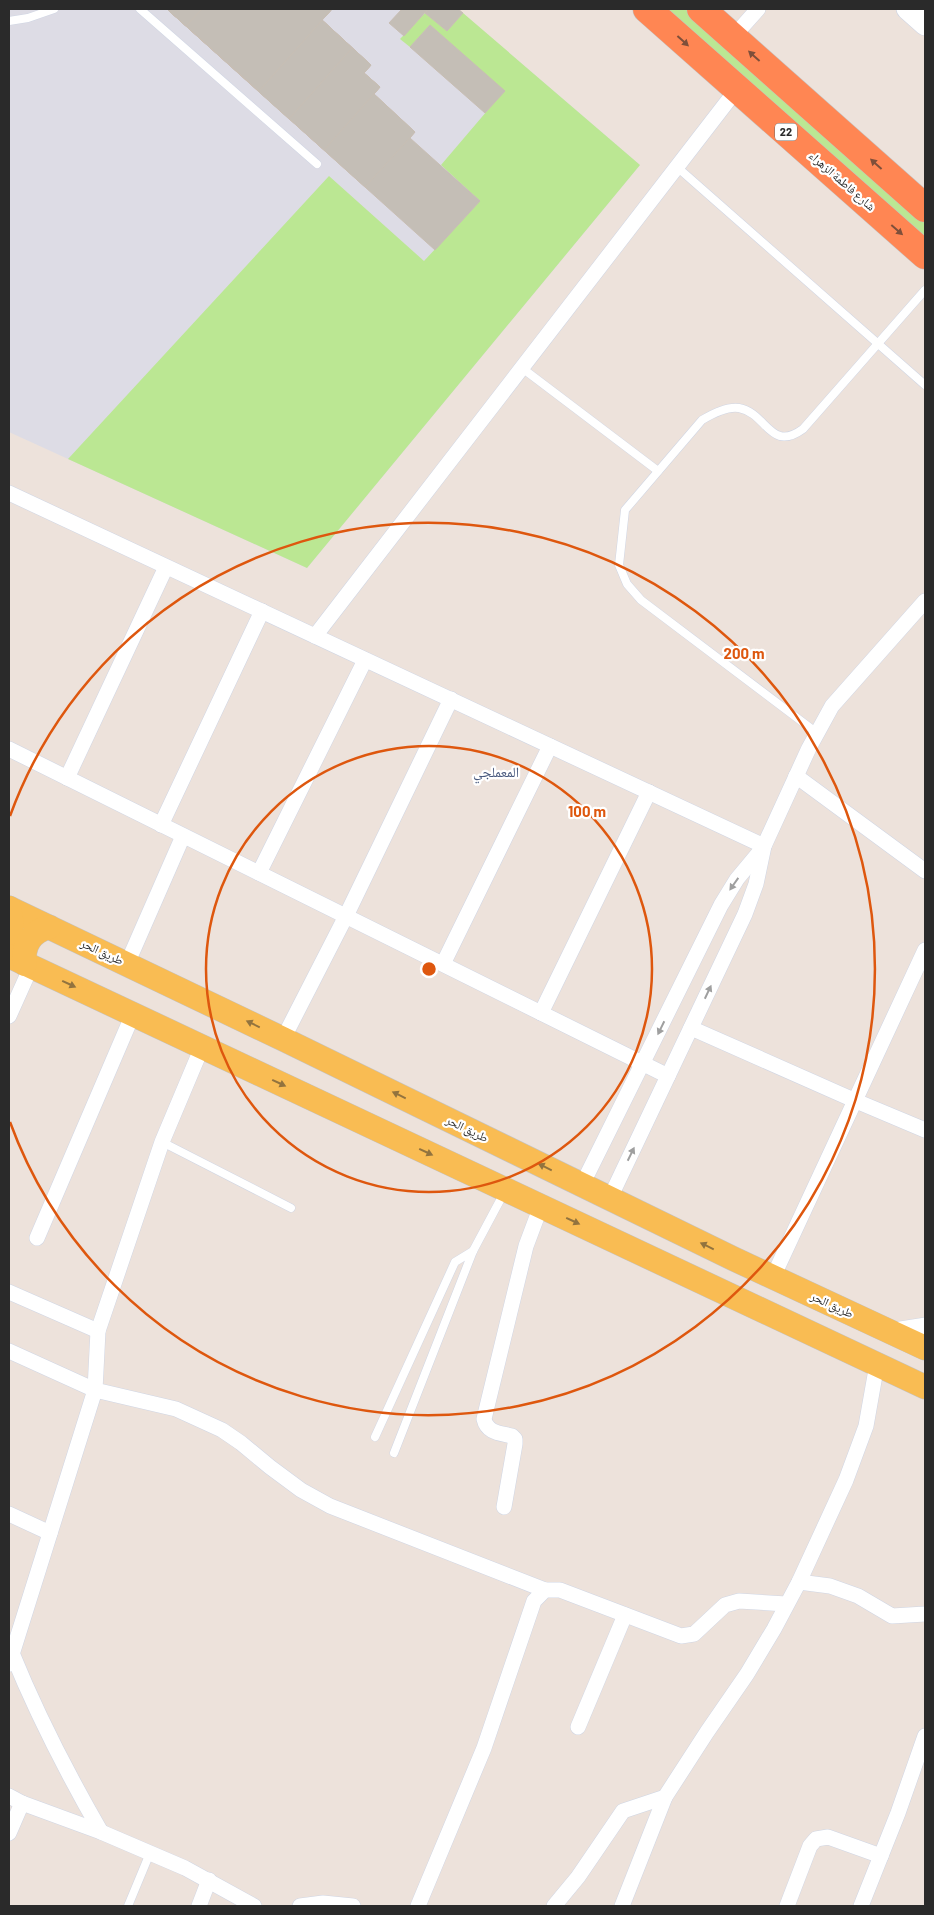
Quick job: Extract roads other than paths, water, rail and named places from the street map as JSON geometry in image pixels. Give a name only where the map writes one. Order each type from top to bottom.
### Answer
[{"type":"highway","name":"شارع فاطمة الزهراء","points":[[647,9],[925,255]]},
{"type":"highway","points":[[701,9],[925,208]]},
{"type":"main road","name":"طريق الحر","points":[[9,908],[283,1039],[773,1278],[925,1348]]},
{"type":"main road","points":[[9,908],[12,924],[9,935]]},
{"type":"main road","points":[[49,927],[34,934],[28,940],[21,962],[877,1364],[922,1382]]},
{"type":"main road","points":[[722,1291],[727,1288],[734,1278],[736,1265],[734,1259]]},
{"type":"main road","points":[[753,1306],[754,1293],[762,1283],[773,1278]]},
{"type":"street","points":[[733,37],[758,9]]},
{"type":"street","points":[[907,9],[925,24]]},
{"type":"street","points":[[315,636],[737,89]]},
{"type":"street","points":[[9,493],[764,846]]},
{"type":"street","points":[[67,778],[166,567]]},
{"type":"street","points":[[610,1198],[745,914],[756,884],[764,846],[817,733],[832,706],[925,601]]},
{"type":"street","points":[[161,825],[262,611]]},
{"type":"street","points":[[259,873],[365,660]]},
{"type":"street","points":[[283,1039],[346,916],[450,699]]},
{"type":"street","points":[[443,964],[550,746]]},
{"type":"street","points":[[9,749],[668,1076]]},
{"type":"street","points":[[796,776],[925,871]]},
{"type":"street","points":[[541,1013],[649,792]]},
{"type":"street","points":[[127,964],[183,836]]},
{"type":"street","points":[[582,1185],[728,892],[764,846]]},
{"type":"street","points":[[773,1278],[925,950]]},
{"type":"street","points":[[9,1016],[21,962]]},
{"type":"street","points":[[37,1238],[133,1014]]},
{"type":"street","points":[[692,1028],[925,1130]]},
{"type":"street","points":[[101,1832],[66,1772],[10,1659],[95,1390],[98,1331],[162,1142],[202,1047]]},
{"type":"street","points":[[504,1507],[516,1444],[515,1439],[512,1436],[490,1430],[486,1426],[484,1419],[526,1246],[541,1206]]},
{"type":"street","points":[[9,1292],[98,1331]]},
{"type":"street","points":[[893,1333],[925,1328]]},
{"type":"street","points":[[9,1351],[95,1390],[176,1409],[222,1430],[301,1490],[330,1506],[546,1590],[560,1590],[680,1636],[694,1634],[725,1606],[738,1601],[786,1604]]},
{"type":"street","points":[[622,1906],[665,1797],[747,1674],[799,1582],[846,1480],[866,1426],[877,1364]]},
{"type":"street","points":[[9,1514],[50,1533]]},
{"type":"street","points":[[799,1582],[830,1586],[858,1596],[892,1616],[925,1614]]},
{"type":"street","points":[[418,1906],[484,1748],[534,1601],[546,1590]]},
{"type":"street","points":[[578,1727],[626,1615]]},
{"type":"street","points":[[861,1906],[925,1736]]},
{"type":"street","points":[[9,1796],[22,1803],[101,1832],[185,1868],[254,1906]]},
{"type":"street","points":[[554,1906],[578,1877],[623,1811],[665,1797]]},
{"type":"street","points":[[9,1833],[22,1803]]},
{"type":"street","points":[[786,1906],[810,1846],[816,1839],[828,1837],[881,1856]]},
{"type":"street","points":[[199,1906],[209,1880]]},
{"type":"street","points":[[300,1906],[322,1903],[353,1906]]},
{"type":"lane","points":[[9,21],[28,18],[54,9]]},
{"type":"lane","points":[[140,9],[317,164]]},
{"type":"lane","points":[[677,167],[925,385]]},
{"type":"lane","points":[[817,733],[642,600],[627,584],[619,566],[625,510],[702,420],[726,409],[740,408],[751,414],[779,437],[792,437],[803,429],[925,290]]},
{"type":"lane","points":[[522,368],[658,471]]},
{"type":"lane","points":[[162,1142],[291,1208]]},
{"type":"lane","points":[[394,1453],[472,1251],[506,1190]]},
{"type":"lane","points":[[375,1437],[454,1262],[472,1251]]},
{"type":"lane","points":[[128,1906],[150,1853]]},
{"type":"district","name":"المعملجي","points":[[496,772]]}]
